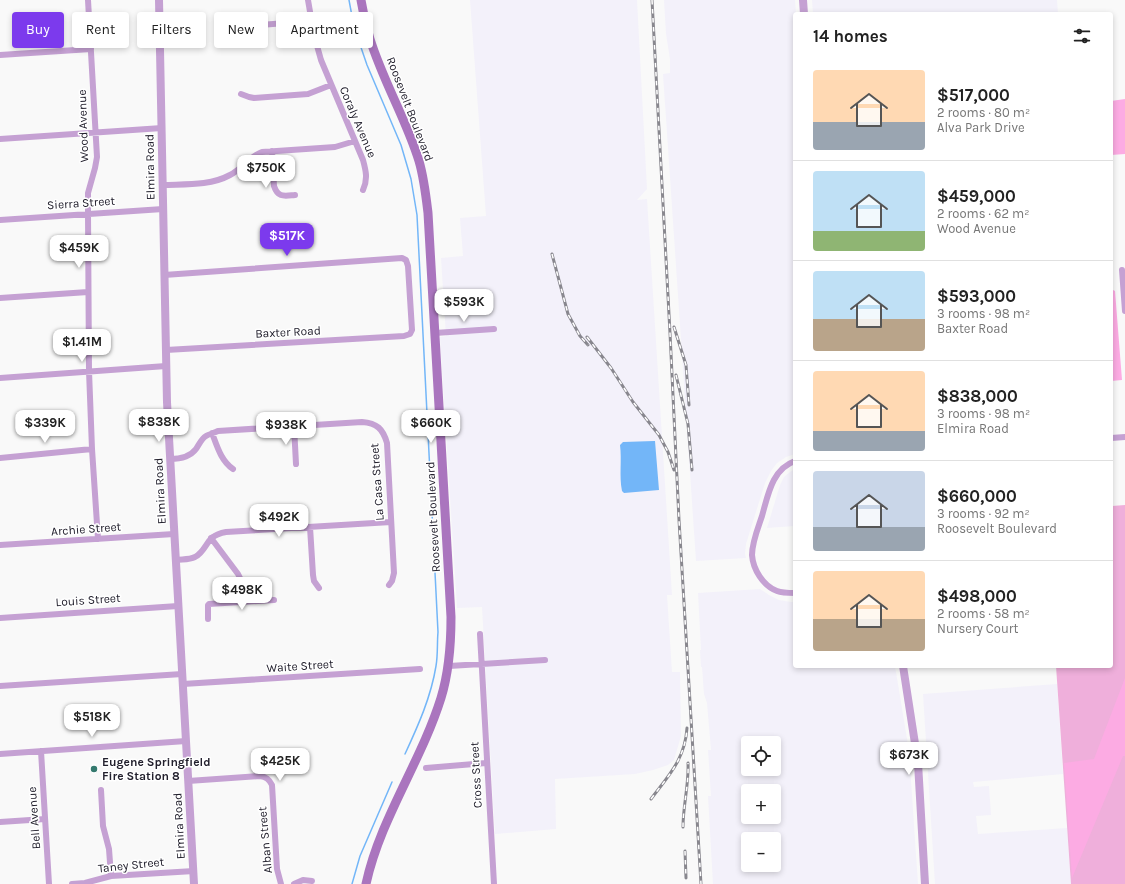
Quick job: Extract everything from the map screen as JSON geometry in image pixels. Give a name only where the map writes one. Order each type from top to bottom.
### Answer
[{"type":"main road","name":"Roosevelt Boulevard","points":[[361,0],[370,39],[420,162],[428,212],[451,617],[451,642],[448,666],[441,698],[432,723],[377,845],[369,868],[366,884]]},
{"type":"street","name":"Wood Avenue","points":[[88,0],[89,12]]},
{"type":"street","name":"Elmira Road","points":[[159,0],[167,410],[194,884]]},
{"type":"street","name":"Coraly Avenue","points":[[308,0],[310,12]]},
{"type":"street","points":[[803,0],[804,12]]},
{"type":"street","name":"Wood Avenue","points":[[91,48],[97,157],[88,193],[89,372],[98,539]]},
{"type":"street","points":[[0,55],[91,48]]},
{"type":"street","name":"Coraly Avenue","points":[[317,48],[331,85],[366,168],[367,177],[363,190]]},
{"type":"street","name":"Coraly Avenue","points":[[241,94],[254,98],[302,95],[315,92],[331,85]]},
{"type":"street","points":[[0,139],[162,128]]},
{"type":"street","points":[[163,185],[206,182],[230,176],[256,154],[262,152],[335,147],[355,141]]},
{"type":"street","points":[[272,151],[274,186],[276,190],[283,196],[295,195]]},
{"type":"street","name":"Sierra Street","points":[[0,220],[163,209]]},
{"type":"street","name":"Baxter Road","points":[[164,275],[399,258],[406,260],[408,266],[412,330],[410,334],[404,336],[166,350]]},
{"type":"street","points":[[1122,270],[1125,312]]},
{"type":"street","points":[[0,298],[88,292]]},
{"type":"street","points":[[435,334],[494,330]]},
{"type":"street","points":[[0,378],[166,366]]},
{"type":"street","name":"La Casa Street","points":[[212,433],[224,430],[362,422],[369,422],[376,425],[381,430],[387,443],[394,573],[392,581],[389,584]]},
{"type":"street","points":[[294,426],[296,464]]},
{"type":"street","points":[[170,459],[180,458],[191,454],[202,440],[212,433],[225,463],[233,469]]},
{"type":"street","points":[[1113,438],[1125,437]]},
{"type":"street","points":[[0,458],[92,449]]},
{"type":"street","points":[[793,462],[782,468],[774,480],[770,489],[752,554],[760,577],[769,586],[777,591],[793,593]]},
{"type":"street","points":[[176,560],[188,559],[200,554],[211,538],[215,535],[226,532],[391,522]]},
{"type":"street","points":[[310,527],[313,575],[314,581],[319,588]]},
{"type":"street","name":"Archie Street","points":[[0,545],[174,534]]},
{"type":"street","points":[[211,538],[236,570],[246,590],[247,601]]},
{"type":"street","points":[[208,619],[209,604],[274,600]]},
{"type":"street","name":"Louis Street","points":[[0,618],[178,606]]},
{"type":"street","name":"Cross Street","points":[[480,634],[486,763],[494,884]]},
{"type":"street","points":[[448,666],[545,660]]},
{"type":"street","points":[[903,668],[918,763],[925,884]]},
{"type":"street","name":"Waite Street","points":[[183,684],[420,669]]},
{"type":"street","points":[[0,686],[182,674]]},
{"type":"street","points":[[0,754],[186,741]]},
{"type":"street","name":"Bell Avenue","points":[[41,751],[49,884]]},
{"type":"street","points":[[426,768],[486,763]]},
{"type":"street","name":"Alban Street","points":[[188,780],[260,776],[265,776],[269,779],[272,785],[277,869],[281,884]]},
{"type":"street","points":[[101,790],[103,826],[110,849],[111,876]]},
{"type":"street","points":[[0,822],[45,819]]},
{"type":"street","name":"Taney Street","points":[[72,884],[85,883],[111,876],[194,871]]},
{"type":"street","points":[[294,884],[301,880],[312,881]]},
{"type":"shaded area","points":[[470,0],[637,0],[647,189],[637,200],[647,199],[672,595],[667,595],[672,672],[680,672],[681,736],[674,760],[668,765],[635,774],[555,779],[556,829],[495,834],[482,607],[457,608],[440,337],[446,336],[441,258],[463,256],[460,218],[486,216]]},
{"type":"shaded area","points":[[664,0],[795,0],[796,12],[793,12],[793,455],[777,463],[765,483],[746,544],[746,558],[696,561],[663,74],[670,73],[670,59],[666,34]]},
{"type":"shaded area","points":[[812,0],[1057,0],[1058,12],[813,12]]},
{"type":"shaded area","points":[[1125,99],[1125,154],[1113,155],[1113,101]]},
{"type":"shaded area","points":[[1113,290],[1115,291],[1122,380],[1113,381]]},
{"type":"shaded area","points":[[793,470],[793,526],[767,528],[780,485],[784,477]]},
{"type":"shaded area","points":[[1125,505],[1125,884],[1071,884],[1056,668],[1113,668],[1113,506]]},
{"type":"shaded area","points":[[760,589],[779,600],[793,602],[793,668],[895,668],[909,751],[918,884],[713,884],[708,796],[711,796],[708,750],[711,750],[700,650],[698,593]]},
{"type":"shaded area","points":[[1125,678],[1125,756],[1123,756],[1072,878],[1064,763],[1094,759]]},
{"type":"shaded area","points":[[1057,684],[1063,774],[973,782],[974,787],[989,786],[991,815],[976,816],[978,834],[1067,828],[1071,884],[935,884],[923,694]]},
{"type":"water","points":[[655,441],[659,490],[624,493],[621,485],[620,445],[623,442]]},
{"type":"waterway","points":[[349,0],[354,27],[367,65],[401,145],[411,179],[417,215],[438,632],[437,662],[434,678],[419,722],[405,754]]},
{"type":"waterway","points":[[352,884],[360,856],[392,782]]},
{"type":"railway","points":[[652,0],[679,520],[701,884]]},
{"type":"railway","points":[[552,254],[568,314],[580,336],[588,345]]},
{"type":"railway","points":[[674,327],[686,365],[689,405]]},
{"type":"railway","points":[[587,337],[611,368],[633,402],[659,435],[668,452],[674,470]]},
{"type":"railway","points":[[676,375],[688,424],[692,470]]},
{"type":"railway","points":[[651,799],[675,766],[683,749],[687,728]]},
{"type":"railway","points":[[683,827],[688,779],[688,763]]},
{"type":"railway","points":[[685,851],[686,878]]},
{"type":"place","name":"Eugene Springfield Fire Station 8","points":[[94,769]]}]
